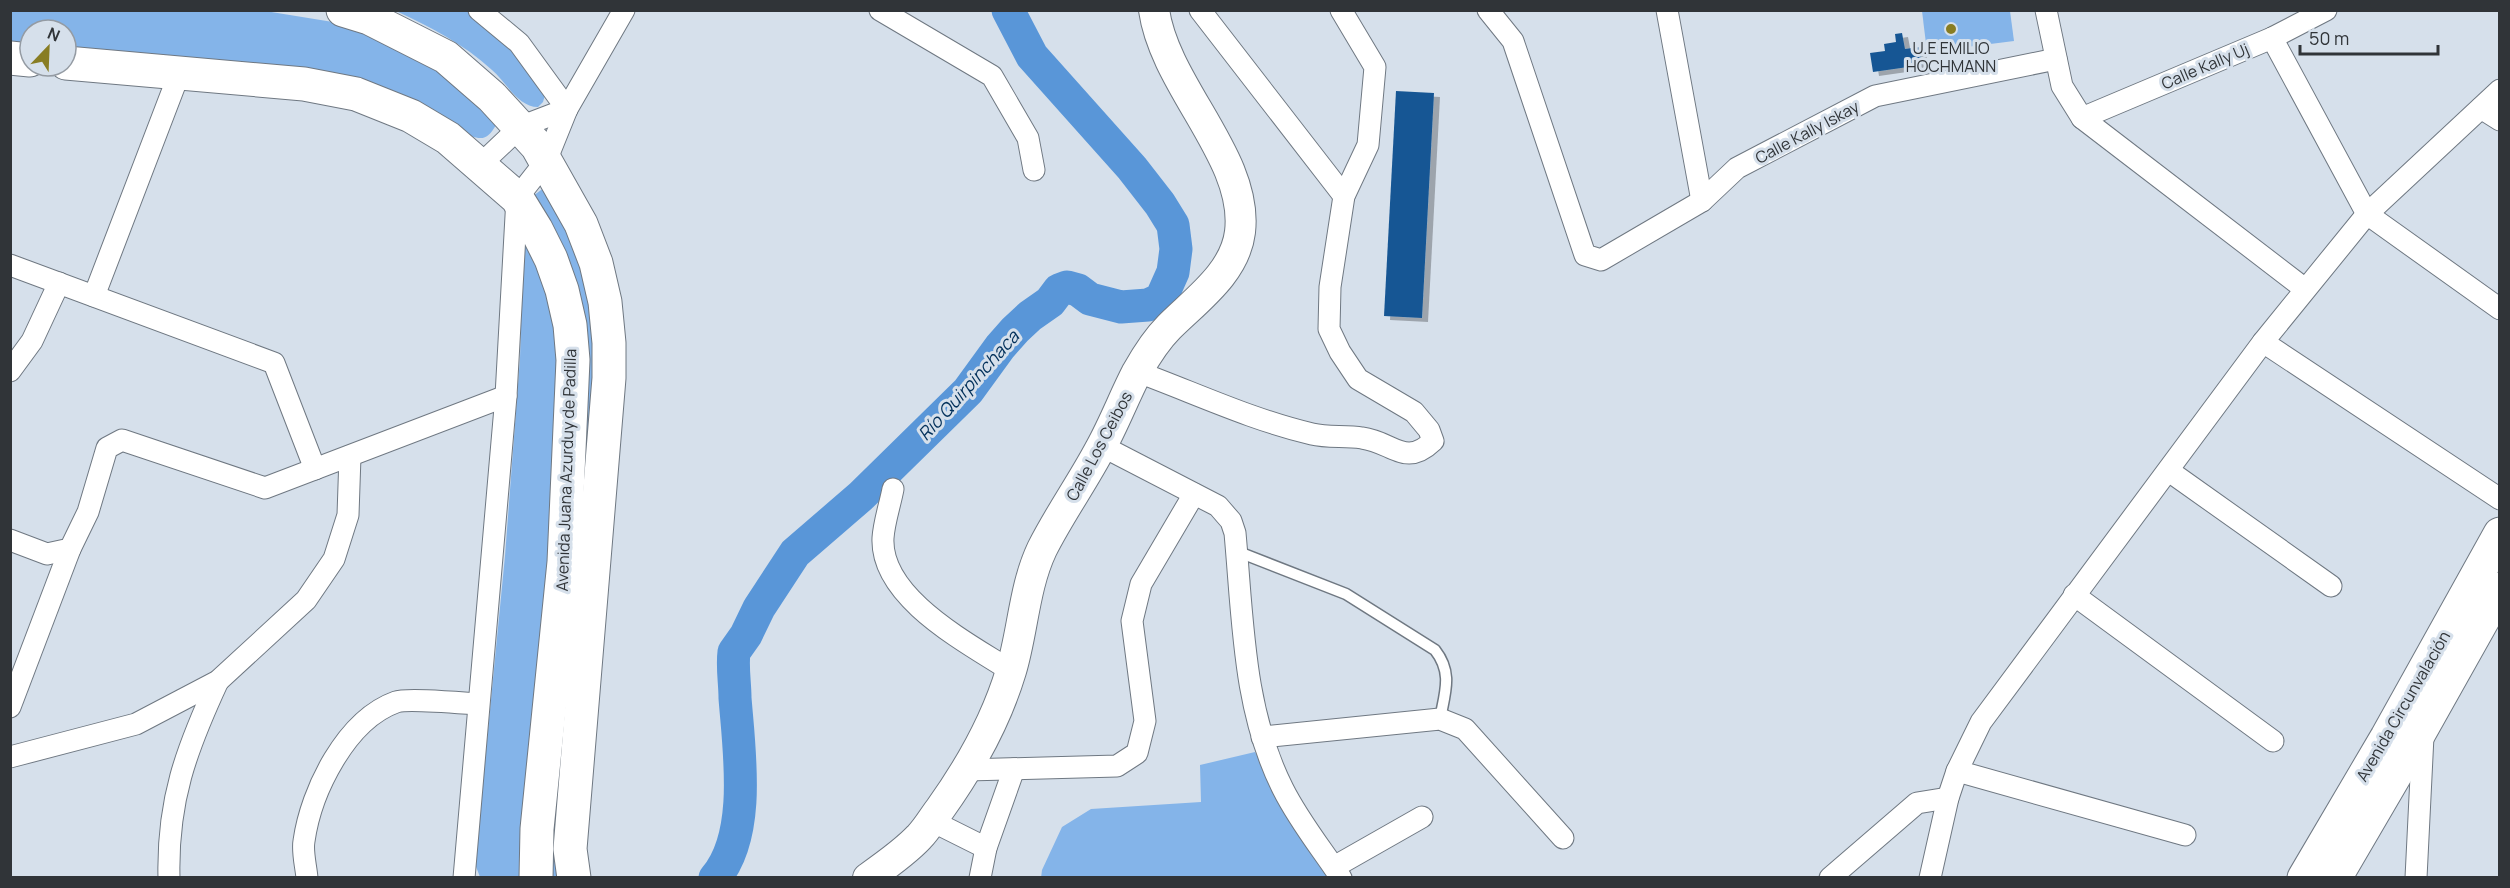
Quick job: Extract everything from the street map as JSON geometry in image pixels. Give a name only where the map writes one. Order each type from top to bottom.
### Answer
[{"type":"highway","name":"Avenida Juana Azurduy de Padilla","points":[[343,10],[369,18],[446,57],[492,97],[537,146],[581,224],[596,263],[605,302],[609,343],[609,378],[570,849],[574,878]]},
{"type":"highway","name":"Avenida Juana Azurduy de Padilla","points":[[78,64],[304,84],[356,94],[411,116],[448,138],[517,198],[536,229],[555,270],[570,325],[573,360],[564,562],[537,829],[536,878]]},
{"type":"highway","name":"Avenida Circunvalación","points":[[2335,878],[2406,739],[2499,534]]},
{"type":"highway","name":"Avenida Circunvalación","points":[[2304,878],[2406,739],[2499,589]]},
{"type":"street","points":[[479,10],[519,44],[567,109]]},
{"type":"street","points":[[464,878],[506,396],[517,198],[546,161],[567,109],[624,10]]},
{"type":"street","points":[[880,10],[992,76],[1028,138],[1034,170]]},
{"type":"street","name":"Calle Los Ceibos","points":[[868,878],[920,837],[966,770],[991,725],[1011,670],[1032,577],[1042,550],[1102,446],[1138,372],[1167,329],[1223,272],[1234,254],[1240,234],[1241,216],[1227,167],[1171,66],[1154,10]]},
{"type":"street","points":[[1200,10],[1344,196]]},
{"type":"street","points":[[1138,372],[1314,435],[1364,438],[1410,455],[1421,453],[1433,441],[1429,430],[1414,412],[1358,379],[1340,352],[1329,329],[1330,287],[1344,196],[1368,145],[1375,67],[1341,10]]},
{"type":"street","name":"Calle Kally Iskay","points":[[1488,10],[1513,41],[1585,255],[1601,260],[1702,201],[1737,168],[1875,96],[2056,59]]},
{"type":"street","points":[[1667,10],[1702,201]]},
{"type":"street","points":[[2046,10],[2062,86],[2082,118],[2305,289]]},
{"type":"street","name":"Calle Kally Uj","points":[[2082,118],[2272,38],[2326,10]]},
{"type":"street","points":[[2272,38],[2367,214],[2499,309]]},
{"type":"street","points":[[94,296],[179,74]]},
{"type":"street","points":[[1930,878],[1948,798],[1957,771],[1982,722],[2074,595],[2305,289],[2367,214],[2499,90]]},
{"type":"street","points":[[2481,108],[2499,120]]},
{"type":"street","points":[[480,165],[520,127],[567,109]]},
{"type":"street","points":[[10,265],[274,363],[315,469]]},
{"type":"street","points":[[10,371],[32,341],[59,283]]},
{"type":"street","points":[[2263,342],[2499,499]]},
{"type":"street","points":[[10,707],[70,549],[88,512],[107,448],[122,440],[265,488],[506,396]]},
{"type":"street","points":[[1102,446],[1218,506],[1231,521],[1248,678],[1262,737],[1282,788],[1306,830],[1337,872],[1422,817]]},
{"type":"street","points":[[10,757],[136,724],[218,681],[306,600],[334,559],[348,515],[350,456]]},
{"type":"street","points":[[2169,471],[2331,586]]},
{"type":"street","points":[[893,489],[883,538],[890,573],[906,595],[947,629],[1011,670]]},
{"type":"street","points":[[966,770],[1117,766],[1137,753],[1145,721],[1132,621],[1141,584],[1194,494]]},
{"type":"street","points":[[10,540],[47,554],[70,549]]},
{"type":"street","points":[[2074,595],[2273,741]]},
{"type":"street","points":[[169,878],[169,842],[176,789],[196,728],[218,681]]},
{"type":"street","points":[[307,878],[303,843],[317,791],[349,735],[379,711],[398,701],[478,704]]},
{"type":"street","points":[[1262,737],[1440,719],[1465,729],[1563,838]]},
{"type":"street","points":[[2406,739],[2416,878]]},
{"type":"street","points":[[980,878],[986,848],[1014,769]]},
{"type":"street","points":[[1957,771],[2185,835]]},
{"type":"street","points":[[1830,878],[1917,803],[1948,798]]},
{"type":"street","points":[[932,821],[986,848]]},
{"type":"lane","points":[[1236,551],[1346,594],[1435,650],[1444,661],[1447,679],[1440,719]]},
{"type":"shaded area","points":[[259,10],[339,23],[386,39],[472,92],[496,125],[486,137],[479,138],[471,136],[426,106],[78,51],[78,18],[18,18],[18,45],[11,44],[10,11]]},
{"type":"shaded area","points":[[396,11],[472,11],[498,32],[545,95],[543,102],[538,107],[524,103],[492,70],[470,52]]},
{"type":"shaded area","points":[[1922,11],[2010,11],[2014,41],[1927,52]]},
{"type":"shaded area","points":[[549,184],[571,224],[599,339],[560,878],[549,877],[584,369],[529,199]]},
{"type":"shaded area","points":[[519,224],[533,250],[563,352],[548,600],[523,877],[480,877],[475,864],[505,556],[520,358],[522,294]]},
{"type":"shaded area","points":[[1255,752],[1330,878],[1041,878],[1042,870],[1062,827],[1091,809],[1201,802],[1200,765]]},
{"type":"building","points":[[1902,33],[1905,49],[1920,47],[1922,65],[1873,72],[1870,53],[1885,51],[1884,44],[1896,42],[1895,34]]},
{"type":"building","points":[[1396,91],[1434,93],[1422,318],[1384,316]]},
{"type":"waterway","name":"Río Quirpinchaca","points":[[715,878],[727,860],[739,816],[740,766],[734,652],[795,553],[861,496],[968,391],[1015,330],[1050,302],[1059,290],[1067,287],[1078,290],[1090,299],[1121,307],[1148,305],[1161,299],[1173,272],[1176,249],[1173,225],[1160,204],[1132,168],[1032,56],[1008,10]]},
{"type":"place","name":"U.E EMILIO HOCHMANN","points":[[1951,29]]}]
